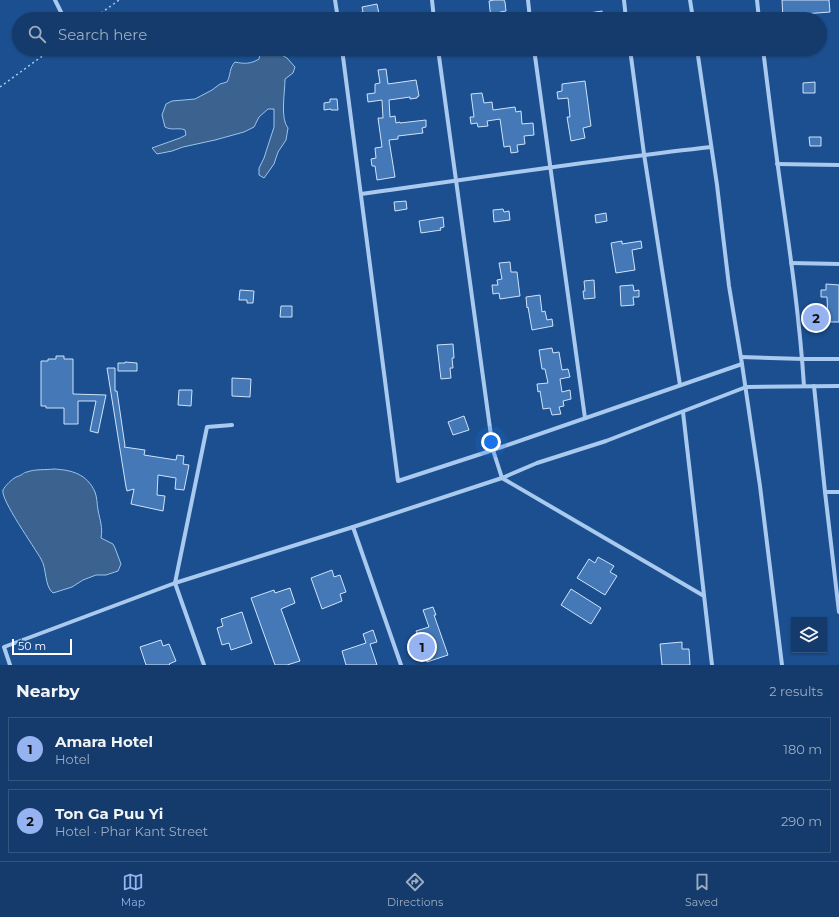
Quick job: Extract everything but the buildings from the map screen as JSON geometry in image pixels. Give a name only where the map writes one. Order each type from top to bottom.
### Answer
[{"type":"street","points":[[55,0],[61,12]]},
{"type":"street","points":[[335,0],[337,12]]},
{"type":"street","points":[[432,0],[433,12]]},
{"type":"street","points":[[528,0],[529,12]]},
{"type":"street","points":[[624,0],[625,12]]},
{"type":"street","points":[[690,0],[692,12]]},
{"type":"street","points":[[757,0],[758,12]]},
{"type":"street","points":[[343,56],[398,481],[493,450],[742,364]]},
{"type":"street","points":[[439,56],[493,450],[502,478],[704,596]]},
{"type":"street","points":[[535,56],[585,418]]},
{"type":"street","points":[[631,56],[644,154],[680,385]]},
{"type":"street","points":[[699,56],[729,286],[746,387],[760,486],[782,665]]},
{"type":"street","points":[[764,56],[803,359],[804,386]]},
{"type":"street","points":[[361,194],[644,154],[711,147]]},
{"type":"street","points":[[777,164],[839,164]]},
{"type":"street","points":[[791,264],[839,264]]},
{"type":"street","points":[[741,357],[839,359]]},
{"type":"street","points":[[814,386],[839,609]]},
{"type":"street","points":[[10,665],[4,647],[175,583],[502,478],[537,463],[606,441],[746,387],[839,386]]},
{"type":"street","points":[[683,412],[712,665]]},
{"type":"street","points":[[204,665],[175,583],[207,427],[232,424]]},
{"type":"street","points":[[825,492],[839,492]]},
{"type":"street","points":[[353,527],[401,665]]},
{"type":"path","points":[[103,12],[119,0]]},
{"type":"path","points":[[0,87],[42,56]]},
{"type":"water","points":[[260,56],[283,56],[295,67],[293,73],[285,79],[284,118],[288,128],[286,140],[278,152],[274,164],[264,178],[259,175],[259,168],[264,158],[274,127],[274,109],[268,109],[259,117],[254,127],[244,132],[157,154],[152,148],[186,135],[185,130],[170,129],[165,127],[162,115],[166,104],[172,101],[195,99],[220,84],[227,82],[235,62],[247,63],[259,59]]},
{"type":"water","points":[[33,470],[67,470],[78,474],[92,486],[96,496],[102,534],[101,538],[113,544],[121,564],[118,571],[106,575],[96,575],[83,580],[72,587],[53,593],[48,586],[43,563],[12,513],[3,490],[13,479],[22,474]]},
{"type":"place","name":"Ton Ga Puu Yi","points":[[816,318]]},
{"type":"place","name":"Amara Hotel","points":[[422,647]]}]
